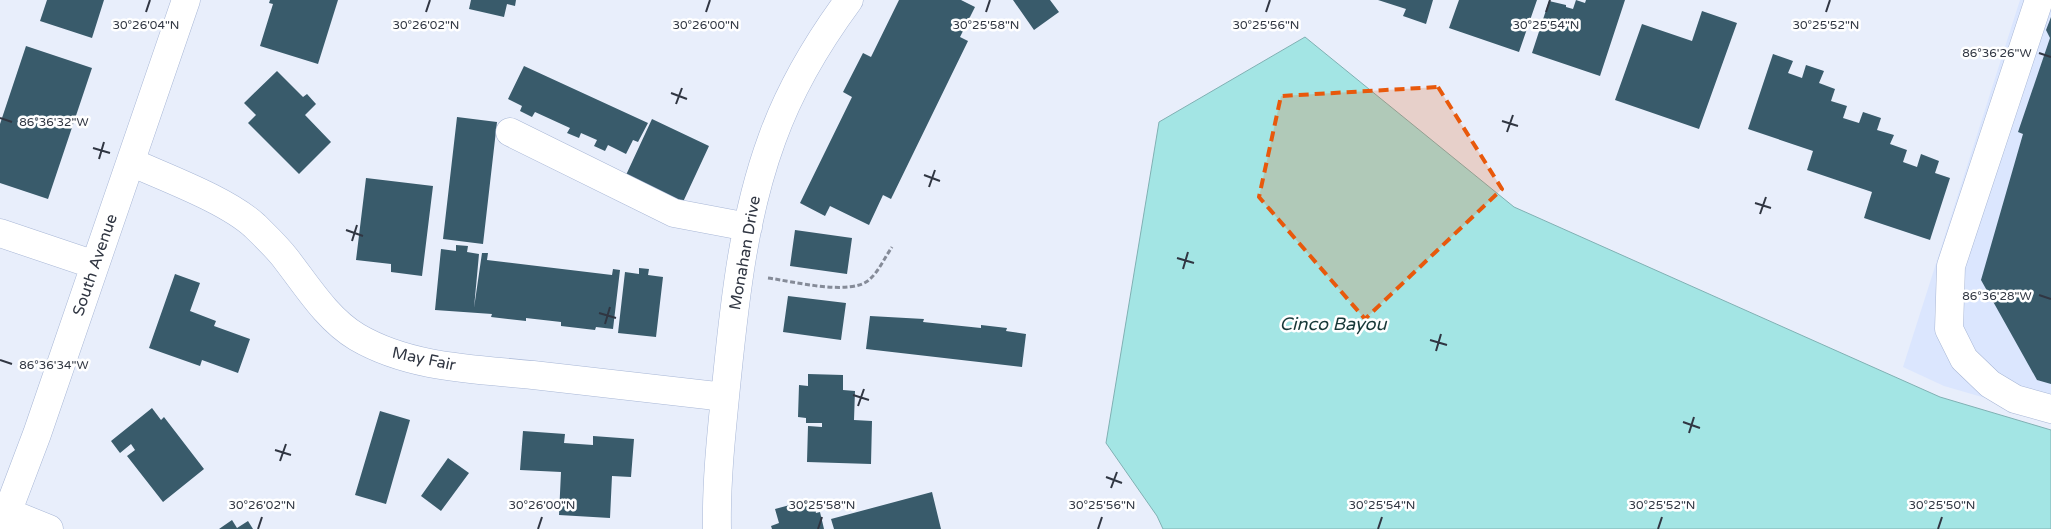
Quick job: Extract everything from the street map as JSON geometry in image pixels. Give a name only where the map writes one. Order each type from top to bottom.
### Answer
[{"type":"street","name":"South Avenue","points":[[5,507],[95,265],[186,0]]},
{"type":"street","name":"Monahan Drive","points":[[718,529],[716,499],[725,397],[740,274],[748,227],[760,176],[785,108],[812,56],[849,0]]},
{"type":"street","points":[[2039,0],[1951,266],[1949,329],[1964,359],[1990,384],[2015,399],[2051,408]]},
{"type":"street","points":[[510,132],[674,213],[748,227]]},
{"type":"street","name":"May Fair","points":[[131,162],[213,199],[253,224],[285,258],[310,292],[342,326],[356,337],[386,352],[410,360],[469,368],[725,397]]},
{"type":"street","points":[[0,233],[95,265]]},
{"type":"street","points":[[5,507],[49,529]]},
{"type":"path","points":[[740,274],[846,288],[860,285],[870,280],[892,247]]},
{"type":"highlighted area","points":[[1438,87],[1502,189],[1365,319],[1259,197],[1281,96]]},
{"type":"shaded area","points":[[2020,0],[2051,0],[2051,417],[1944,386],[1903,367]]},
{"type":"water","name":"Cinco Bayou","points":[[1305,37],[1514,207],[1940,397],[2051,430],[2051,529],[1163,529],[1157,516],[1106,443],[1159,122]]},
{"type":"building","points":[[47,0],[104,0],[92,38],[40,21]]},
{"type":"building","points":[[270,0],[338,0],[318,64],[260,46],[273,4],[269,3]]},
{"type":"building","points":[[471,0],[516,0],[515,6],[507,4],[504,17],[469,9]]},
{"type":"building","points":[[899,0],[961,0],[975,7],[960,37],[968,41],[891,199],[883,195],[869,225],[830,206],[825,216],[800,203],[852,97],[843,92],[863,53],[871,57]]},
{"type":"building","points":[[1013,0],[1050,0],[1059,12],[1034,30]]},
{"type":"building","points":[[1378,0],[1433,0],[1426,24],[1403,16],[1406,9]]},
{"type":"building","points":[[1459,0],[1537,0],[1519,52],[1449,28]]},
{"type":"building","points":[[1576,0],[1585,3],[1586,0],[1625,0],[1600,76],[1532,53],[1549,1],[1566,5],[1566,7],[1573,9]]},
{"type":"building","points":[[1702,11],[1737,23],[1699,129],[1615,100],[1642,24],[1692,41]]},
{"type":"building","points":[[2051,17],[2051,384],[2037,380],[1981,280],[2023,134],[2018,132],[2050,38],[2046,30]]},
{"type":"building","points":[[26,46],[92,68],[48,199],[0,183],[0,124]]},
{"type":"building","points":[[1773,54],[1793,61],[1788,73],[1802,78],[1806,65],[1824,71],[1819,83],[1835,89],[1831,101],[1847,106],[1843,118],[1859,123],[1863,112],[1881,118],[1877,130],[1894,135],[1890,144],[1907,150],[1903,162],[1917,167],[1921,154],[1939,161],[1935,173],[1950,178],[1930,240],[1864,218],[1872,192],[1807,170],[1813,151],[1748,129]]},
{"type":"building","points":[[524,66],[648,123],[638,142],[633,140],[626,154],[608,145],[605,151],[594,146],[597,140],[581,133],[579,138],[567,133],[570,128],[535,112],[532,117],[520,111],[522,106],[508,99]]},
{"type":"building","points":[[277,71],[303,97],[307,94],[316,104],[305,115],[331,142],[299,174],[248,123],[256,115],[244,103]]},
{"type":"building","points":[[457,117],[497,122],[483,244],[443,239]]},
{"type":"building","points":[[652,119],[709,146],[683,202],[626,175]]},
{"type":"building","points":[[366,178],[433,186],[422,276],[391,272],[391,264],[356,260]]},
{"type":"building","points":[[795,230],[852,238],[847,274],[790,266]]},
{"type":"building","points":[[456,245],[468,246],[467,252],[479,254],[474,308],[482,253],[488,253],[487,260],[612,275],[613,269],[620,270],[613,329],[596,327],[595,330],[561,326],[561,322],[526,318],[526,321],[491,317],[492,314],[435,310],[441,249],[456,251]]},
{"type":"building","points":[[639,268],[649,269],[648,275],[663,277],[656,337],[618,333],[625,272],[639,274]]},
{"type":"building","points":[[175,274],[200,283],[190,311],[216,321],[214,326],[250,339],[238,373],[202,360],[200,366],[149,348]]},
{"type":"building","points":[[788,296],[846,303],[841,340],[783,332]]},
{"type":"building","points":[[870,316],[924,319],[923,322],[981,328],[981,325],[1007,328],[1006,331],[1026,334],[1022,367],[866,349]]},
{"type":"building","points":[[808,374],[843,375],[843,390],[855,391],[854,420],[872,421],[871,464],[807,462],[808,426],[822,427],[822,423],[806,423],[806,418],[798,417],[799,385],[808,386]]},
{"type":"building","points":[[152,408],[161,420],[164,417],[204,469],[163,502],[127,456],[135,450],[131,444],[120,453],[111,441]]},
{"type":"building","points":[[380,411],[410,420],[386,504],[355,495]]},
{"type":"building","points":[[523,431],[565,434],[564,443],[593,445],[593,436],[634,439],[631,477],[612,476],[610,518],[559,515],[561,472],[520,470]]},
{"type":"building","points":[[448,458],[469,473],[441,511],[421,496]]},
{"type":"building","points":[[932,492],[941,529],[834,529],[831,519]]},
{"type":"building","points":[[812,499],[816,513],[820,512],[824,529],[772,529],[771,526],[779,523],[775,509]]},
{"type":"building","points":[[232,520],[237,528],[248,521],[253,529],[219,529]]}]
